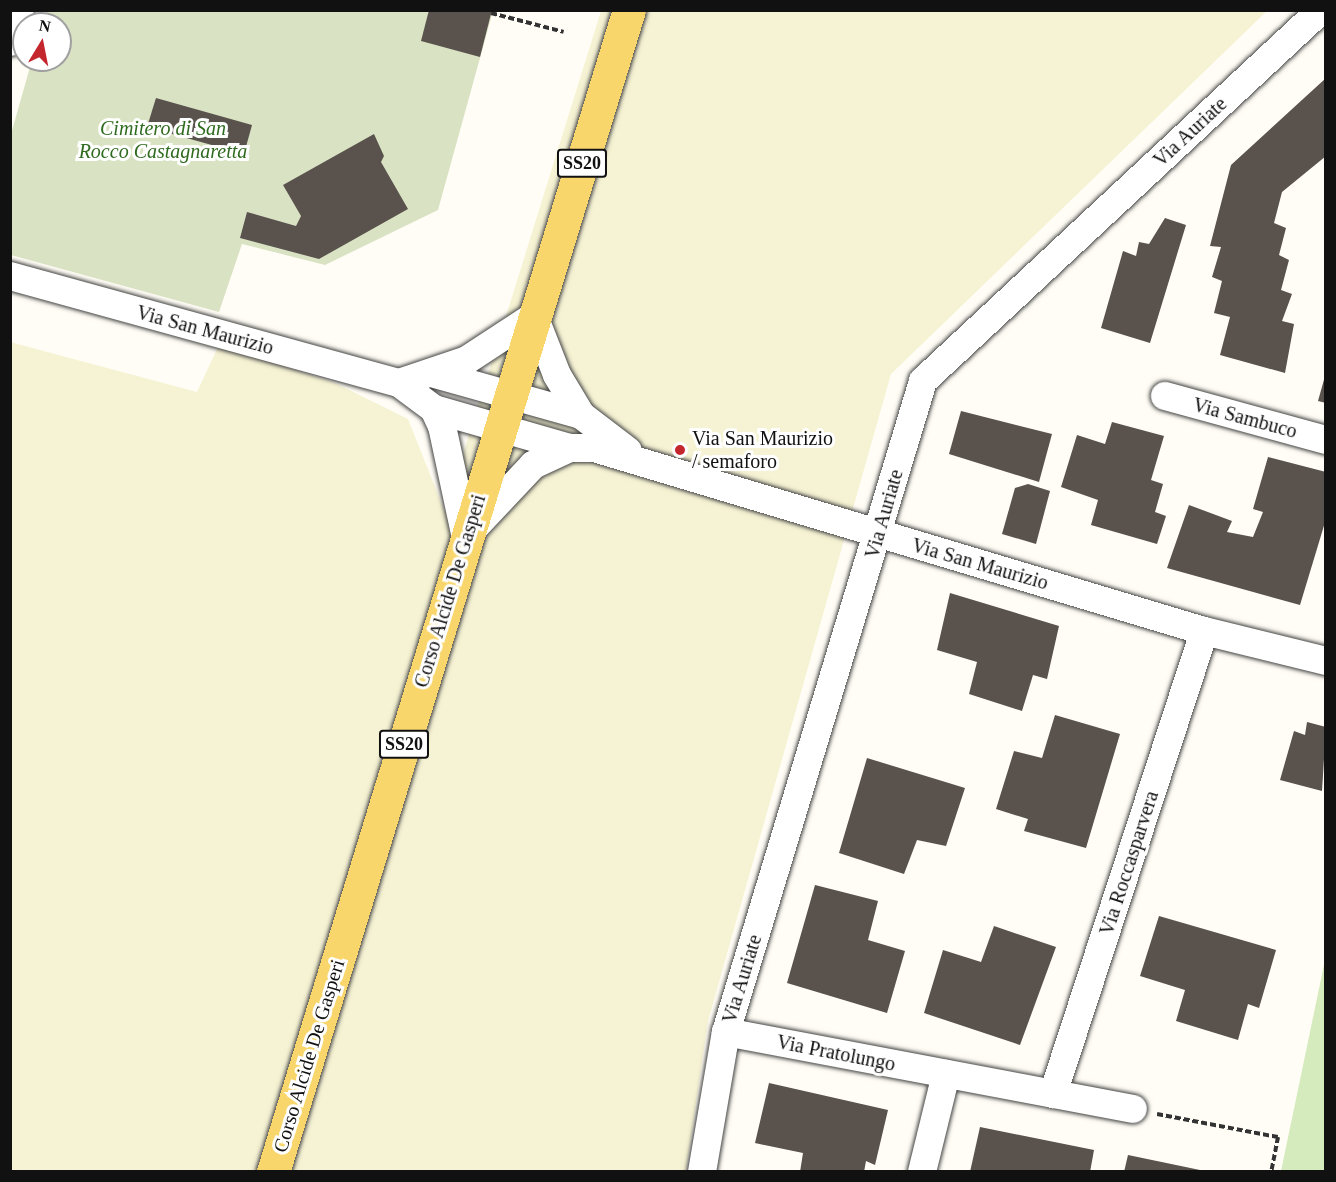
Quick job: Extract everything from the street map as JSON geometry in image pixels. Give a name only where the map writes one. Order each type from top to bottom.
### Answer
[{"type":"main road","name":"Corso Alcide De Gasperi","points":[[273,1172],[509,394],[629,10]]},
{"type":"street","points":[[10,42],[20,10]]},
{"type":"street","name":"Via Auriate","points":[[702,1172],[726,1032],[879,534],[923,381],[1321,10]]},
{"type":"street","name":"Via San Maurizio","points":[[10,276],[399,383]]},
{"type":"street","points":[[399,383],[435,374],[507,339],[534,316],[557,375],[581,415]]},
{"type":"street","points":[[435,374],[581,415],[637,458]]},
{"type":"street","points":[[399,383],[434,409],[570,448],[637,458]]},
{"type":"street","name":"Via Sambuco","points":[[1165,396],[1326,440]]},
{"type":"street","points":[[434,409],[454,460],[466,538]]},
{"type":"street","points":[[466,538],[533,465],[570,448]]},
{"type":"street","name":"Via San Maurizio","points":[[637,458],[879,534],[1204,631],[1326,661]]},
{"type":"street","name":"Via Roccasparvera","points":[[1053,1094],[1204,631]]},
{"type":"street","name":"Via Pratolungo","points":[[726,1032],[1133,1109]]},
{"type":"street","points":[[922,1172],[946,1074]]},
{"type":"path","points":[[492,14],[564,32]]},
{"type":"path","points":[[1133,1109],[1278,1137],[1271,1172]]},
{"type":"shaded area","points":[[601,11],[1267,11],[891,374],[708,1021],[686,1171],[11,1171],[10,342],[197,392],[219,345],[335,383],[408,419],[445,512]]},
{"type":"green space","name":"Cimitero di San Rocco Castagnaretta","points":[[493,11],[438,210],[325,265],[242,244],[219,312],[11,255],[11,134],[29,72],[72,72],[72,12],[46,12]]},
{"type":"green space","points":[[1325,960],[1325,1171],[1281,1171]]},
{"type":"building","points":[[429,10],[492,10],[480,57],[421,41]]},
{"type":"building","points":[[1326,78],[1326,156],[1282,192],[1274,223],[1286,228],[1279,255],[1289,260],[1281,290],[1292,294],[1282,321],[1294,324],[1285,373],[1220,355],[1230,317],[1214,313],[1222,281],[1212,277],[1221,247],[1210,246],[1231,165]]},
{"type":"building","points":[[156,98],[252,125],[244,154],[147,127]]},
{"type":"building","points":[[374,134],[384,156],[381,162],[408,209],[319,259],[240,238],[247,212],[296,226],[301,216],[283,185]]},
{"type":"building","points":[[1165,218],[1186,225],[1150,343],[1101,328],[1123,251],[1136,256],[1139,242],[1149,244]]},
{"type":"building","points":[[1326,376],[1326,403],[1318,401]]},
{"type":"building","points":[[961,411],[1052,434],[1039,482],[949,454]]},
{"type":"building","points":[[1112,422],[1164,436],[1151,480],[1163,484],[1155,512],[1166,516],[1157,544],[1091,525],[1098,500],[1061,487],[1077,435],[1105,444]]},
{"type":"building","points":[[1268,457],[1326,472],[1326,519],[1300,605],[1167,568],[1189,505],[1232,521],[1227,532],[1253,537],[1263,512],[1253,509]]},
{"type":"building","points":[[1028,484],[1050,491],[1036,544],[1002,534],[1015,488]]},
{"type":"building","points":[[950,593],[1059,626],[1047,679],[1033,675],[1022,711],[969,694],[977,662],[937,650]]},
{"type":"building","points":[[1055,715],[1120,734],[1086,848],[1024,831],[1028,819],[996,809],[1014,751],[1042,758]]},
{"type":"building","points":[[1307,722],[1326,727],[1322,791],[1280,780],[1294,731],[1305,735]]},
{"type":"building","points":[[867,758],[965,788],[946,846],[917,840],[904,874],[839,853]]},
{"type":"building","points":[[815,885],[878,901],[868,940],[905,951],[887,1013],[787,983]]},
{"type":"building","points":[[1159,916],[1276,950],[1259,1008],[1248,1004],[1238,1040],[1176,1021],[1185,990],[1140,976]]},
{"type":"building","points":[[994,926],[1056,947],[1020,1045],[924,1013],[943,950],[981,962]]},
{"type":"building","points":[[769,1083],[888,1110],[875,1165],[866,1161],[864,1172],[800,1172],[803,1153],[755,1143]]},
{"type":"building","points":[[980,1127],[1094,1150],[1090,1172],[970,1172]]},
{"type":"building","points":[[1128,1155],[1200,1170],[1199,1172],[1124,1172]]},
{"type":"place","name":"Via San Maurizio / semaforo","points":[[680,450]]}]
